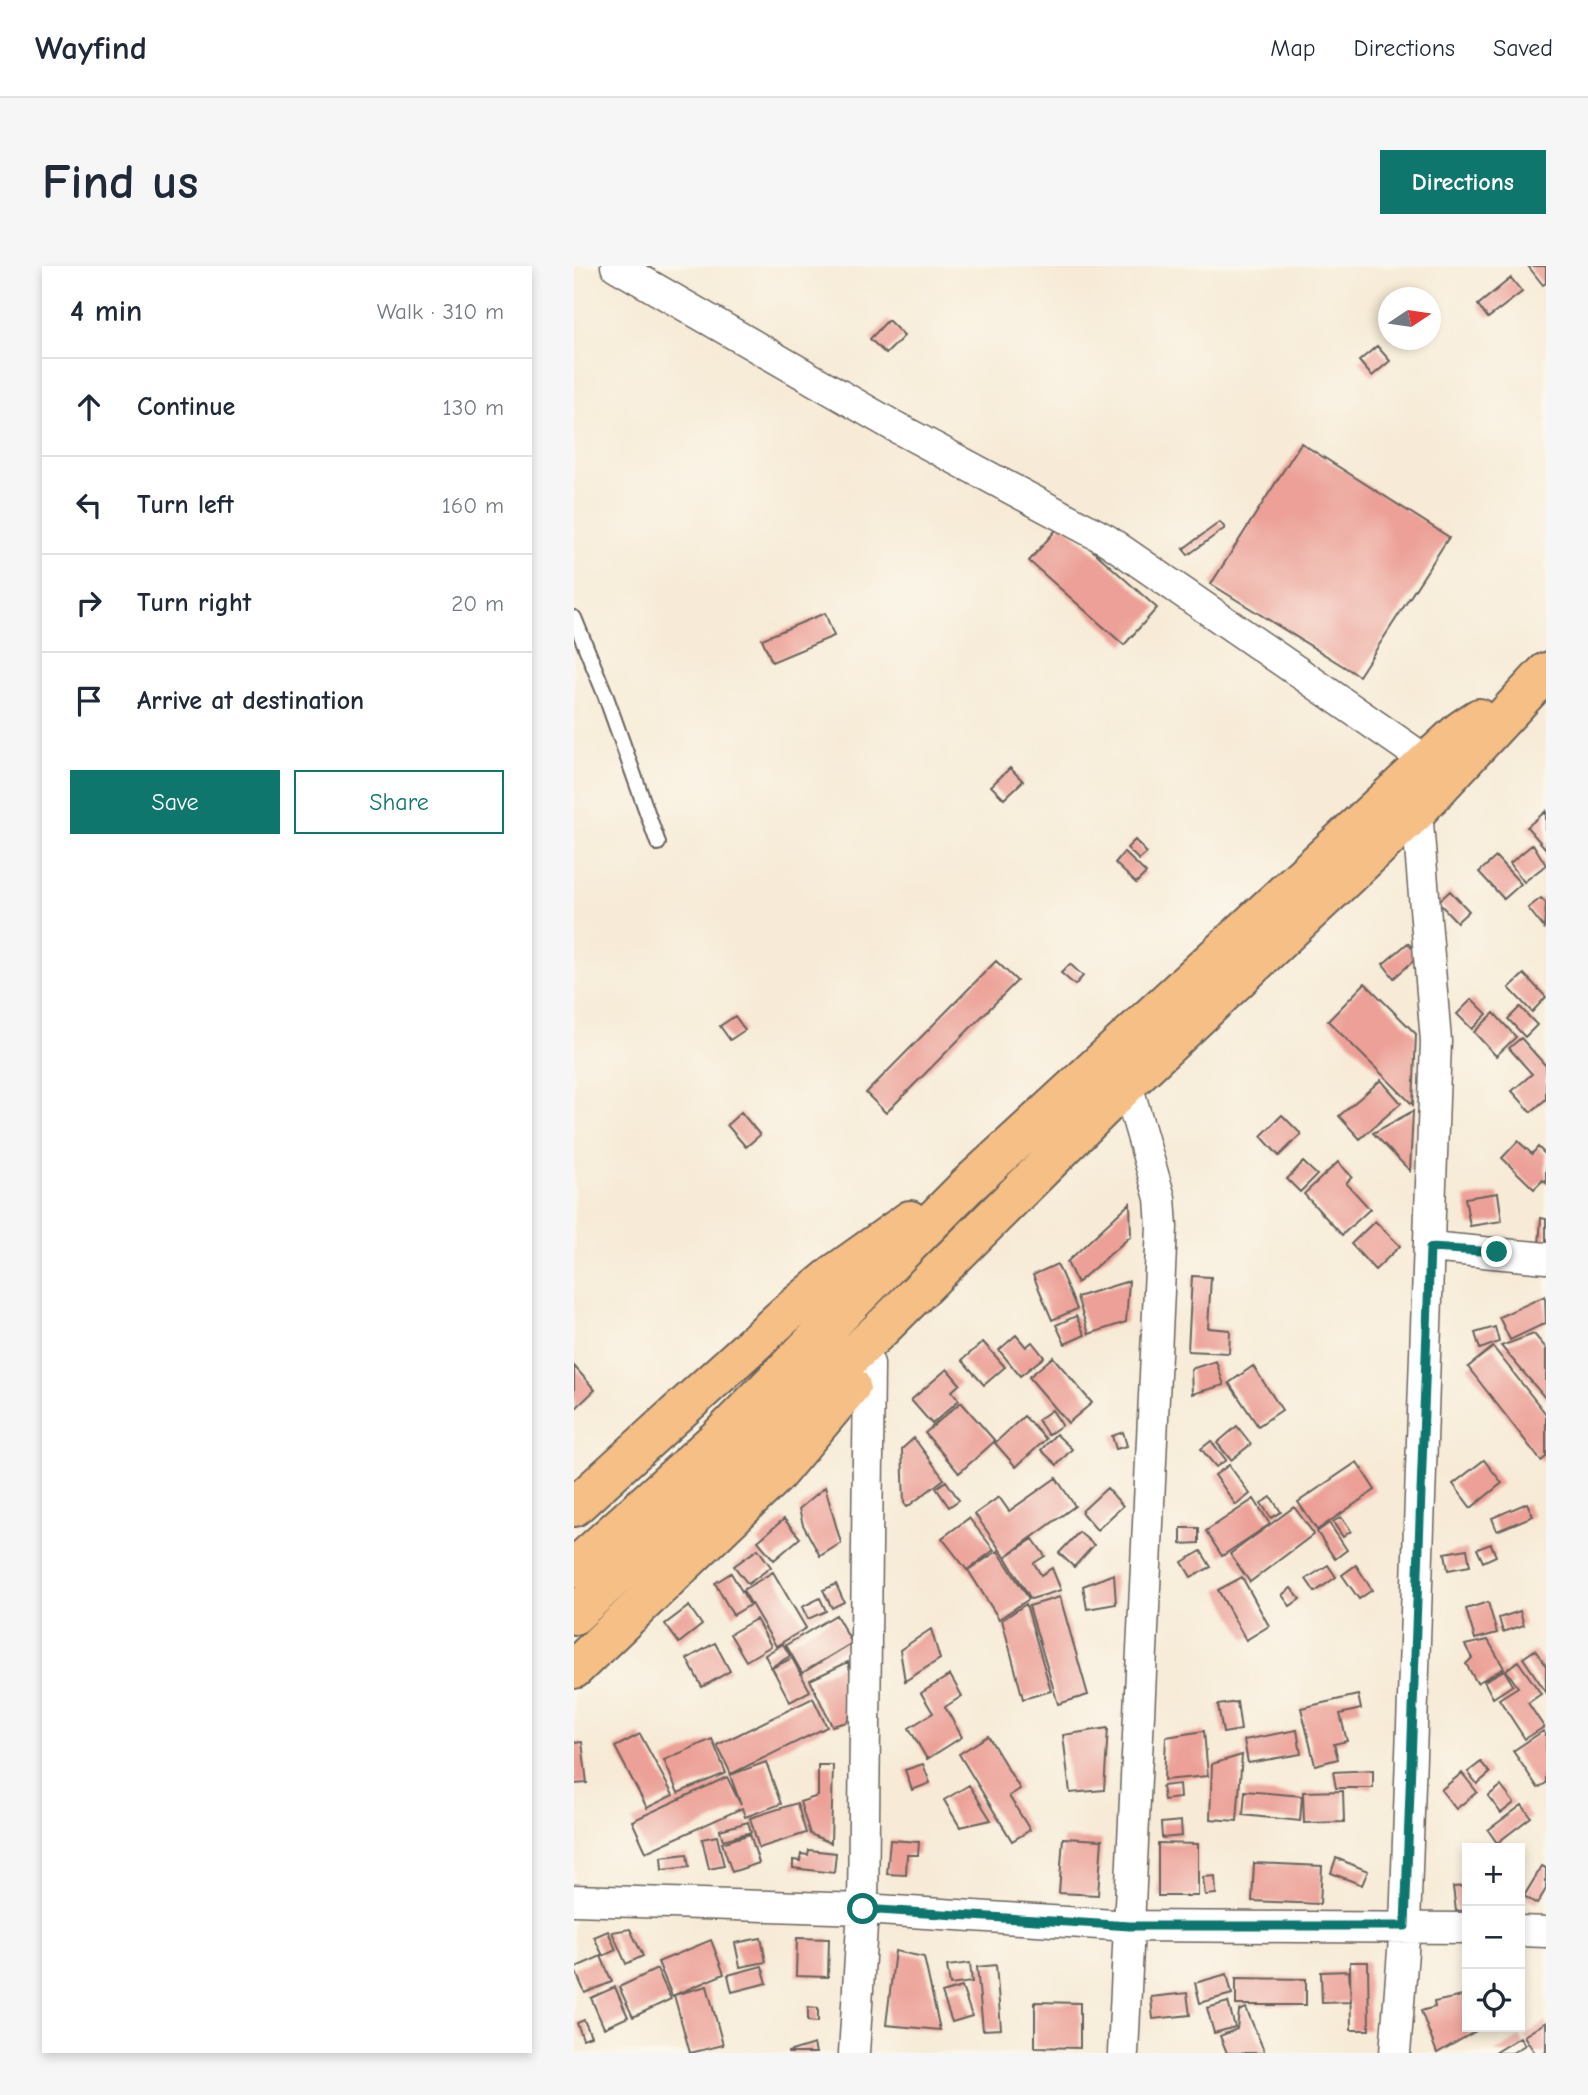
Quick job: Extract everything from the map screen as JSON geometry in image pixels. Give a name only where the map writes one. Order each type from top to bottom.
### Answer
[{"type":"highway","points":[[574,1615],[731,1448],[967,1186],[1461,730],[1541,676]]},
{"type":"highway","points":[[574,1568],[882,1328],[1127,1084],[1417,811],[1477,749],[1541,676]]},
{"type":"highway","points":[[574,1507],[837,1272],[890,1231],[967,1186]]},
{"type":"highway","points":[[574,1669],[775,1476],[869,1364],[882,1328]]},
{"type":"street","points":[[616,266],[892,425],[1107,540],[1427,761]]},
{"type":"street","points":[[1395,2053],[1405,1926],[1436,1041],[1417,811]]},
{"type":"street","points":[[1123,2053],[1162,1227],[1160,1198],[1127,1084]]},
{"type":"street","points":[[1430,1248],[1546,1258]]},
{"type":"street","points":[[854,2053],[863,1909],[869,1364]]},
{"type":"street","points":[[574,1900],[863,1909],[1130,1926],[1462,1928]]},
{"type":"street","points":[[1525,1931],[1546,1932]]},
{"type":"lane","points":[[574,618],[605,694],[658,843]]},
{"type":"building","points":[[1528,266],[1546,266],[1546,283],[1543,285]]},
{"type":"building","points":[[1511,278],[1522,292],[1488,318],[1478,305]]},
{"type":"building","points":[[888,320],[904,336],[886,354],[870,339]]},
{"type":"building","points":[[1377,346],[1390,361],[1372,376],[1359,361]]},
{"type":"building","points":[[1301,443],[1449,537],[1359,676],[1211,584]]},
{"type":"building","points":[[1220,522],[1225,528],[1188,555],[1183,549]]},
{"type":"building","points":[[1062,523],[1157,608],[1124,645],[1029,561]]},
{"type":"building","points":[[825,613],[834,636],[772,662],[762,639]]},
{"type":"building","points":[[1010,768],[1023,781],[1004,799],[991,786]]},
{"type":"building","points":[[1546,811],[1546,849],[1527,827]]},
{"type":"building","points":[[1135,840],[1147,853],[1139,860],[1127,848]]},
{"type":"building","points":[[1533,844],[1546,865],[1524,882],[1510,863]]},
{"type":"building","points":[[1124,852],[1146,873],[1136,883],[1115,863]]},
{"type":"building","points":[[1496,857],[1521,884],[1504,899],[1479,872]]},
{"type":"building","points":[[1450,891],[1469,911],[1457,922],[1438,902]]},
{"type":"building","points":[[1541,898],[1546,903],[1544,928],[1528,908]]},
{"type":"building","points":[[1408,943],[1419,956],[1394,978],[1383,964]]},
{"type":"building","points":[[996,961],[1017,981],[886,1113],[866,1093]]},
{"type":"building","points":[[1070,964],[1083,976],[1075,985],[1061,973]]},
{"type":"building","points":[[1524,974],[1546,997],[1532,1012],[1509,988]]},
{"type":"building","points":[[1365,983],[1416,1034],[1413,1105],[1328,1021]]},
{"type":"building","points":[[1472,999],[1487,1014],[1472,1029],[1457,1014]]},
{"type":"building","points":[[1520,1007],[1537,1025],[1525,1037],[1508,1019]]},
{"type":"building","points":[[1494,1013],[1516,1037],[1496,1056],[1474,1032]]},
{"type":"building","points":[[735,1016],[745,1030],[730,1040],[720,1026]]},
{"type":"building","points":[[1521,1038],[1546,1066],[1546,1099],[1531,1112],[1512,1091],[1532,1074],[1509,1048]]},
{"type":"building","points":[[1381,1080],[1401,1103],[1360,1139],[1339,1116]]},
{"type":"building","points":[[1413,1111],[1410,1171],[1373,1133]]},
{"type":"building","points":[[741,1112],[760,1135],[746,1147],[727,1125]]},
{"type":"building","points":[[1282,1115],[1301,1134],[1279,1156],[1261,1136]]},
{"type":"building","points":[[1518,1141],[1532,1154],[1538,1147],[1546,1155],[1546,1183],[1543,1180],[1534,1189],[1502,1158]]},
{"type":"building","points":[[1303,1162],[1317,1175],[1300,1192],[1287,1179]]},
{"type":"building","points":[[1338,1162],[1352,1177],[1346,1183],[1370,1209],[1342,1235],[1304,1194]]},
{"type":"building","points":[[1498,1193],[1502,1221],[1470,1226],[1465,1198]]},
{"type":"building","points":[[1130,1203],[1131,1236],[1077,1283],[1067,1262]]},
{"type":"building","points":[[1541,1218],[1546,1219],[1546,1246],[1539,1245]]},
{"type":"building","points":[[1375,1221],[1400,1246],[1375,1270],[1351,1244]]},
{"type":"building","points":[[1057,1264],[1077,1309],[1052,1320],[1033,1275]]},
{"type":"building","points":[[1192,1276],[1211,1277],[1208,1328],[1230,1330],[1229,1353],[1188,1351]]},
{"type":"building","points":[[1129,1281],[1126,1322],[1089,1334],[1077,1297]]},
{"type":"building","points":[[1545,1296],[1546,1323],[1510,1340],[1499,1317]]},
{"type":"building","points":[[1076,1316],[1085,1335],[1065,1344],[1056,1325]]},
{"type":"building","points":[[1495,1327],[1499,1342],[1480,1349],[1475,1333]]},
{"type":"building","points":[[1534,1334],[1546,1348],[1546,1399],[1501,1346]]},
{"type":"building","points":[[1016,1335],[1026,1347],[1032,1342],[1044,1357],[1020,1376],[999,1350]]},
{"type":"building","points":[[983,1342],[1005,1367],[984,1385],[962,1360]]},
{"type":"building","points":[[1493,1347],[1546,1414],[1546,1457],[1541,1461],[1468,1367]]},
{"type":"building","points":[[1053,1357],[1092,1403],[1068,1423],[1029,1377]]},
{"type":"building","points":[[1216,1361],[1224,1385],[1192,1394],[1191,1369]]},
{"type":"building","points":[[574,1366],[595,1390],[574,1410]]},
{"type":"building","points":[[1253,1366],[1282,1410],[1258,1426],[1229,1383]]},
{"type":"building","points":[[947,1369],[960,1384],[952,1391],[959,1400],[932,1424],[911,1400]]},
{"type":"building","points":[[961,1402],[995,1441],[959,1473],[925,1433]]},
{"type":"building","points":[[1052,1410],[1062,1425],[1048,1435],[1038,1420]]},
{"type":"building","points":[[1024,1416],[1046,1439],[1016,1467],[995,1443]]},
{"type":"building","points":[[1237,1426],[1251,1444],[1231,1460],[1217,1443]]},
{"type":"building","points":[[1123,1432],[1127,1446],[1116,1449],[1112,1436]]},
{"type":"building","points":[[1056,1434],[1072,1449],[1057,1465],[1041,1450]]},
{"type":"building","points":[[914,1438],[944,1479],[907,1507],[904,1503],[902,1449]]},
{"type":"building","points":[[1211,1441],[1226,1460],[1216,1467],[1201,1449]]},
{"type":"building","points":[[1484,1460],[1502,1483],[1471,1508],[1453,1484]]},
{"type":"building","points":[[1357,1462],[1375,1490],[1317,1530],[1298,1502]]},
{"type":"building","points":[[1229,1465],[1250,1494],[1236,1505],[1215,1475]]},
{"type":"building","points":[[1056,1478],[1075,1506],[1005,1557],[975,1514],[999,1497],[1009,1511]]},
{"type":"building","points":[[946,1481],[959,1500],[949,1507],[936,1488]]},
{"type":"building","points":[[825,1487],[841,1543],[820,1556],[803,1525],[799,1509]]},
{"type":"building","points":[[1107,1488],[1123,1506],[1097,1530],[1081,1512]]},
{"type":"building","points":[[1271,1497],[1281,1512],[1271,1518],[1261,1503]]},
{"type":"building","points":[[1254,1499],[1270,1524],[1222,1556],[1206,1531]]},
{"type":"building","points":[[1527,1503],[1533,1516],[1497,1531],[1492,1518]]},
{"type":"building","points":[[1294,1507],[1314,1534],[1250,1582],[1230,1554]]},
{"type":"building","points":[[1341,1517],[1351,1531],[1343,1537],[1333,1522]]},
{"type":"building","points":[[969,1518],[994,1550],[967,1570],[942,1538]]},
{"type":"building","points":[[784,1519],[800,1538],[774,1560],[758,1541]]},
{"type":"building","points":[[1329,1523],[1347,1550],[1335,1559],[1317,1532]]},
{"type":"building","points":[[1181,1528],[1199,1528],[1199,1543],[1181,1544]]},
{"type":"building","points":[[1079,1532],[1094,1545],[1074,1567],[1059,1553]]},
{"type":"building","points":[[1033,1539],[1045,1556],[1034,1563],[1041,1575],[1052,1568],[1061,1590],[1031,1599],[1005,1557]]},
{"type":"building","points":[[1491,1544],[1496,1556],[1483,1562],[1477,1549]]},
{"type":"building","points":[[758,1549],[771,1567],[748,1584],[734,1566]]},
{"type":"building","points":[[1467,1549],[1470,1566],[1448,1570],[1445,1553]]},
{"type":"building","points":[[998,1551],[1029,1599],[999,1619],[968,1570]]},
{"type":"building","points":[[1201,1551],[1211,1567],[1191,1577],[1182,1562]]},
{"type":"building","points":[[1328,1565],[1336,1577],[1315,1592],[1306,1579]]},
{"type":"building","points":[[1356,1565],[1372,1590],[1359,1599],[1342,1575]]},
{"type":"building","points":[[773,1572],[806,1628],[776,1646],[743,1590]]},
{"type":"building","points":[[731,1573],[750,1605],[733,1615],[715,1583]]},
{"type":"building","points":[[1114,1574],[1116,1604],[1087,1609],[1083,1586]]},
{"type":"building","points":[[1242,1577],[1269,1626],[1246,1640],[1218,1590]]},
{"type":"building","points":[[836,1584],[844,1602],[832,1608],[823,1590]]},
{"type":"building","points":[[1291,1588],[1300,1599],[1290,1606],[1282,1595]]},
{"type":"building","points":[[1060,1597],[1088,1695],[1058,1704],[1029,1606]]},
{"type":"building","points":[[820,1598],[826,1611],[808,1619],[802,1607]]},
{"type":"building","points":[[1488,1602],[1497,1633],[1475,1639],[1466,1609]]},
{"type":"building","points":[[1026,1604],[1051,1691],[1023,1699],[1002,1620]]},
{"type":"building","points":[[689,1606],[702,1625],[679,1643],[665,1624]]},
{"type":"building","points":[[1520,1611],[1524,1625],[1503,1632],[1499,1618]]},
{"type":"building","points":[[836,1615],[852,1643],[802,1673],[786,1645]]},
{"type":"building","points":[[756,1619],[771,1646],[746,1661],[730,1634]]},
{"type":"building","points":[[931,1629],[940,1659],[905,1681],[900,1650]]},
{"type":"building","points":[[1488,1640],[1504,1668],[1477,1683],[1466,1664],[1472,1658],[1465,1645]]},
{"type":"building","points":[[715,1643],[730,1671],[702,1687],[687,1659]]},
{"type":"building","points":[[783,1644],[790,1656],[771,1667],[765,1655]]},
{"type":"building","points":[[1535,1650],[1546,1666],[1546,1692],[1523,1658]]},
{"type":"building","points":[[792,1658],[810,1691],[790,1702],[772,1668]]},
{"type":"building","points":[[1518,1661],[1541,1694],[1528,1703],[1544,1727],[1525,1739],[1499,1699],[1518,1687],[1506,1670]]},
{"type":"building","points":[[848,1662],[857,1700],[847,1722],[832,1726],[810,1680]]},
{"type":"building","points":[[1504,1670],[1513,1685],[1493,1698],[1484,1681]]},
{"type":"building","points":[[950,1675],[962,1696],[945,1707],[962,1737],[927,1759],[909,1728],[933,1713],[921,1693]]},
{"type":"building","points":[[1358,1695],[1361,1709],[1340,1714],[1347,1741],[1334,1744],[1338,1759],[1315,1765],[1301,1708]]},
{"type":"building","points":[[813,1698],[827,1727],[731,1774],[717,1745]]},
{"type":"building","points":[[1237,1702],[1241,1730],[1223,1733],[1218,1705]]},
{"type":"building","points":[[1108,1728],[1104,1790],[1070,1793],[1063,1735]]},
{"type":"building","points":[[1297,1730],[1301,1754],[1248,1763],[1244,1740]]},
{"type":"building","points":[[1204,1731],[1208,1776],[1164,1780],[1166,1737]]},
{"type":"building","points":[[1543,1731],[1546,1735],[1546,1783],[1538,1788],[1513,1751]]},
{"type":"building","points":[[640,1734],[673,1795],[647,1808],[615,1747]]},
{"type":"building","points":[[988,1736],[1020,1789],[1009,1796],[1030,1830],[1012,1841],[959,1754]]},
{"type":"building","points":[[712,1739],[726,1773],[678,1793],[664,1760]]},
{"type":"building","points":[[582,1742],[587,1783],[574,1784],[574,1743]]},
{"type":"building","points":[[1242,1755],[1237,1821],[1210,1819],[1212,1764]]},
{"type":"building","points":[[766,1762],[781,1804],[745,1817],[742,1808],[646,1852],[632,1821],[727,1777],[741,1805],[730,1775]]},
{"type":"building","points":[[1481,1762],[1490,1773],[1477,1784],[1468,1772]]},
{"type":"building","points":[[923,1764],[930,1783],[912,1790],[905,1770]]},
{"type":"building","points":[[818,1765],[833,1765],[831,1843],[810,1834],[800,1802],[818,1796]]},
{"type":"building","points":[[1373,1770],[1373,1788],[1336,1788],[1333,1772]]},
{"type":"building","points":[[1462,1773],[1477,1792],[1456,1809],[1441,1790]]},
{"type":"building","points":[[1179,1784],[1180,1798],[1164,1800],[1162,1786]]},
{"type":"building","points":[[969,1785],[991,1820],[960,1827],[944,1800]]},
{"type":"building","points":[[1501,1786],[1514,1803],[1501,1813],[1488,1796]]},
{"type":"building","points":[[1245,1791],[1302,1796],[1300,1821],[1243,1815]]},
{"type":"building","points":[[1343,1791],[1344,1822],[1304,1823],[1303,1792]]},
{"type":"building","points":[[797,1803],[806,1833],[759,1848],[750,1818]]},
{"type":"building","points":[[1522,1805],[1531,1817],[1497,1843],[1488,1830]]},
{"type":"building","points":[[1181,1821],[1182,1836],[1162,1838],[1161,1823]]},
{"type":"building","points":[[748,1822],[751,1832],[723,1840],[720,1830]]},
{"type":"building","points":[[750,1834],[759,1863],[732,1872],[722,1843]]},
{"type":"building","points":[[717,1836],[724,1866],[709,1869],[702,1839]]},
{"type":"building","points":[[1063,1838],[1102,1840],[1098,1895],[1059,1893]]},
{"type":"building","points":[[890,1840],[919,1842],[918,1855],[907,1855],[906,1875],[887,1874]]},
{"type":"building","points":[[1158,1843],[1198,1844],[1198,1896],[1158,1896]]},
{"type":"building","points":[[809,1850],[836,1853],[834,1873],[793,1868],[793,1860],[800,1861],[801,1854],[808,1855]]},
{"type":"building","points":[[687,1854],[689,1867],[662,1870],[661,1857]]},
{"type":"building","points":[[1336,1858],[1368,1871],[1362,1885],[1331,1873]]},
{"type":"building","points":[[1254,1863],[1322,1866],[1320,1904],[1252,1901]]},
{"type":"building","points":[[1542,1866],[1546,1868],[1546,1889],[1537,1904],[1525,1894]]},
{"type":"building","points":[[1215,1876],[1216,1894],[1205,1895],[1203,1877]]},
{"type":"building","points":[[1462,1886],[1462,1910],[1456,1911],[1453,1887]]},
{"type":"building","points":[[630,1929],[643,1956],[626,1964],[612,1932]]},
{"type":"building","points":[[608,1931],[616,1950],[603,1956],[594,1937]]},
{"type":"building","points":[[761,1938],[766,1962],[740,1967],[735,1943]]},
{"type":"building","points":[[797,1938],[829,1939],[828,1977],[796,1976]]},
{"type":"building","points":[[711,1940],[724,1974],[672,1996],[658,1962]]},
{"type":"building","points":[[895,1951],[924,1957],[940,2030],[886,2025]]},
{"type":"building","points":[[601,1956],[612,1982],[585,1993],[574,1968]]},
{"type":"building","points":[[1350,1962],[1368,1962],[1369,2030],[1351,2030]]},
{"type":"building","points":[[970,1963],[972,1982],[950,1985],[947,1966]]},
{"type":"building","points":[[996,1965],[1001,2029],[983,2030],[977,1967]]},
{"type":"building","points":[[762,1966],[767,1983],[732,1992],[728,1975]]},
{"type":"building","points":[[657,1969],[671,1999],[633,2017],[619,1987]]},
{"type":"building","points":[[1349,1971],[1351,2002],[1322,2003],[1321,1972]]},
{"type":"building","points":[[1227,1974],[1232,1994],[1200,2003],[1195,1983]]},
{"type":"building","points":[[1236,1978],[1306,1979],[1306,2005],[1236,2005]]},
{"type":"building","points":[[707,1986],[723,2045],[690,2053],[674,1995]]},
{"type":"building","points":[[615,1987],[628,2017],[604,2028],[591,1998]]},
{"type":"building","points":[[962,1987],[972,2016],[952,2022],[942,1993]]},
{"type":"building","points":[[1187,1993],[1190,2015],[1153,2019],[1151,1997]]},
{"type":"building","points":[[1462,1996],[1462,2032],[1474,2032],[1437,2053],[1421,2011],[1435,2007],[1434,2002]]},
{"type":"building","points":[[1035,2002],[1080,2003],[1080,2048],[1035,2047]]},
{"type":"building","points":[[1228,2002],[1235,2027],[1214,2033],[1207,2008]]},
{"type":"building","points":[[808,2007],[818,2008],[818,2022],[808,2021]]},
{"type":"building","points":[[1246,2008],[1265,2053],[1227,2053],[1220,2036],[1237,2029],[1239,2011]]},
{"type":"building","points":[[584,2020],[591,2036],[583,2039],[577,2023]]},
{"type":"building","points":[[1546,2022],[1546,2053],[1535,2053],[1524,2036]]},
{"type":"building","points":[[1520,2037],[1525,2045],[1512,2053],[1494,2053]]},
{"type":"building","points":[[814,2044],[816,2053],[788,2053],[788,2052]]},
{"type":"route","points":[[863,1909],[1130,1926],[1405,1926],[1430,1248],[1497,1252]]}]
